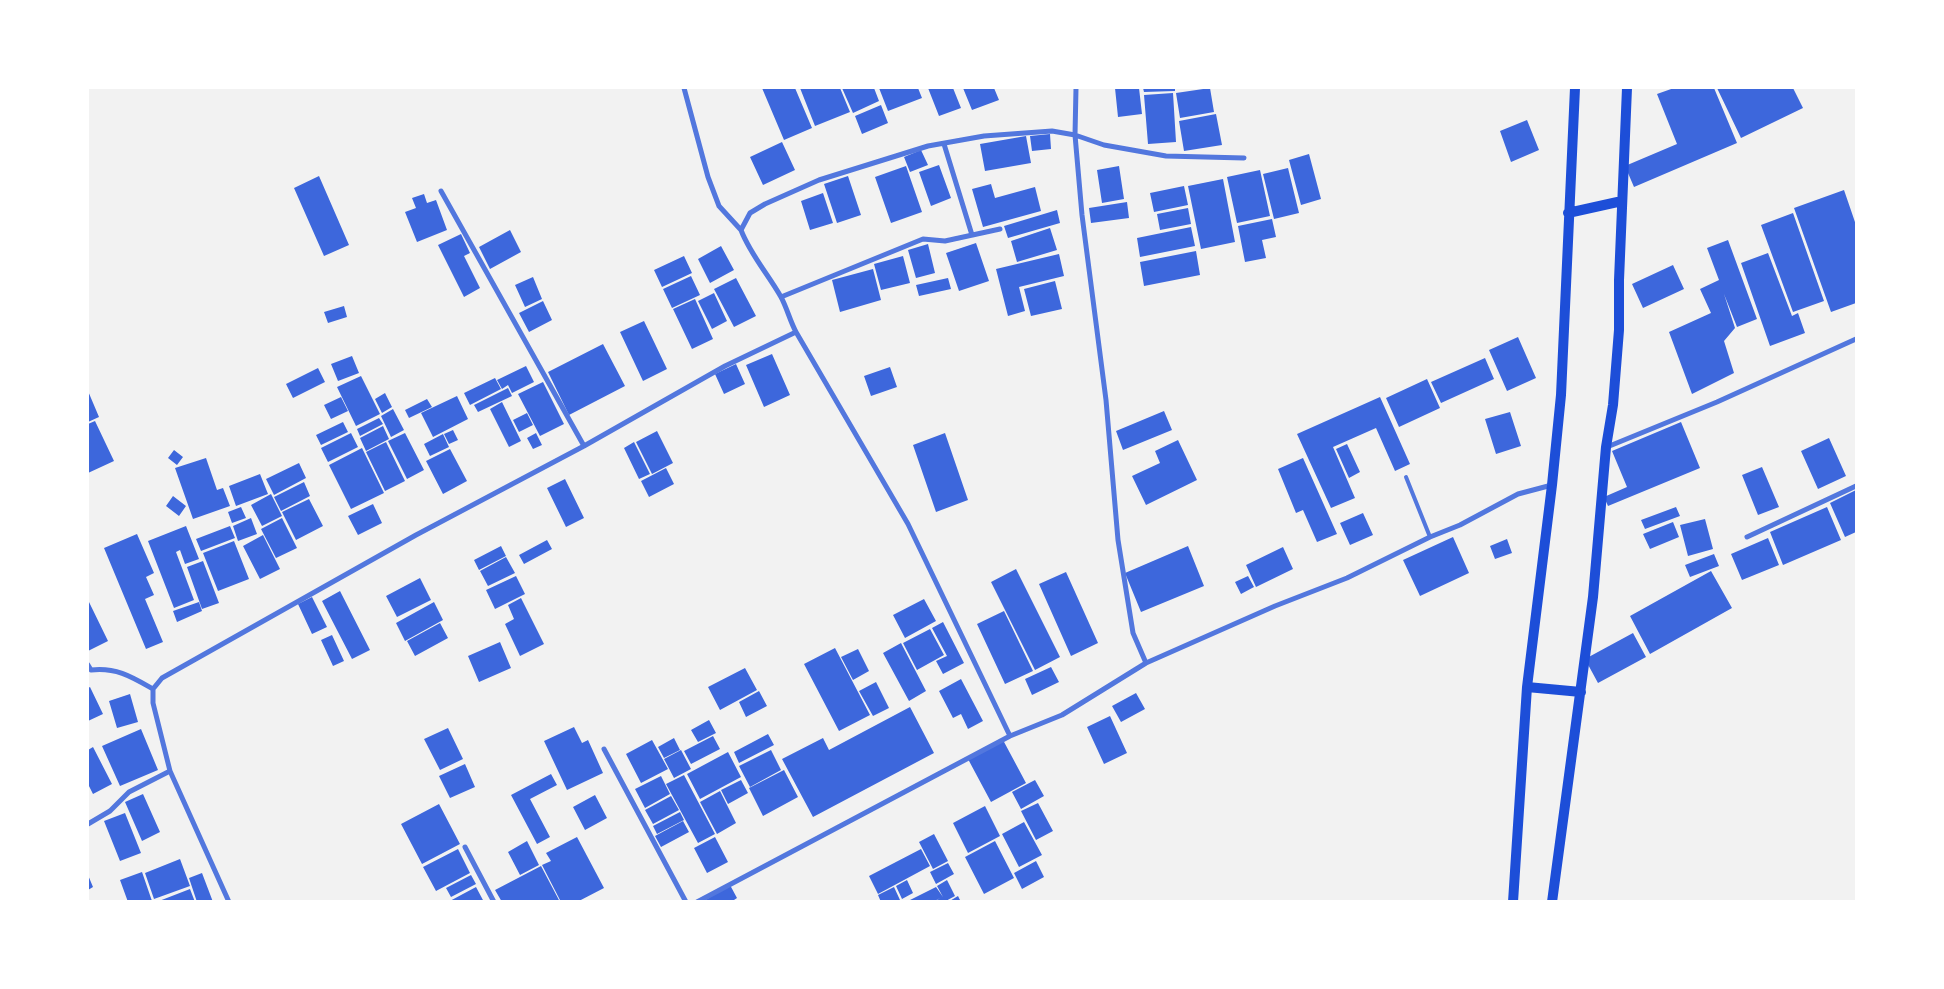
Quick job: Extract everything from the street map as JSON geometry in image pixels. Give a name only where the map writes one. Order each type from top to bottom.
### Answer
[{"type":"main road","points":[[1512,902],[1528,687],[1561,395],[1575,88]]},
{"type":"main road","points":[[1552,902],[1596,569],[1606,447],[1619,330],[1627,88]]},
{"type":"main road","points":[[1568,213],[1622,201]]},
{"type":"main road","points":[[1528,687],[1581,692]]},
{"type":"street","points":[[684,88],[708,177],[719,206],[740,230],[781,297],[796,332],[908,524],[1010,736]]},
{"type":"street","points":[[1076,88],[1075,135],[1082,215],[1106,400],[1118,540],[1133,633],[1146,663]]},
{"type":"street","points":[[740,230],[750,214],[765,204],[819,180],[928,146],[984,136],[1052,131],[1075,135],[1104,145],[1166,156],[1244,158]]},
{"type":"street","points":[[944,144],[972,235]]},
{"type":"street","points":[[441,190],[584,446]]},
{"type":"street","points":[[781,297],[923,239],[945,241],[1000,229]]},
{"type":"street","points":[[229,902],[170,771],[153,703],[153,689],[162,678],[416,535],[584,446],[725,366],[796,332]]},
{"type":"street","points":[[1606,447],[1717,402],[1856,339]]},
{"type":"street","points":[[697,902],[1010,736],[1062,715],[1146,663],[1275,606],[1347,578],[1430,537],[1460,525],[1518,494],[1552,485]]},
{"type":"street","points":[[1747,537],[1856,486]]},
{"type":"street","points":[[89,669],[124,673],[153,689]]},
{"type":"street","points":[[604,749],[686,902]]},
{"type":"street","points":[[88,824],[110,811],[129,792],[170,771]]},
{"type":"street","points":[[465,847],[494,902]]},
{"type":"lane","points":[[1406,477],[1430,537]]},
{"type":"building","points":[[762,88],[795,88],[812,128],[784,140]]},
{"type":"building","points":[[800,88],[840,88],[850,112],[815,126]]},
{"type":"building","points":[[842,88],[874,88],[879,101],[853,113]]},
{"type":"building","points":[[879,88],[918,88],[922,98],[888,111]]},
{"type":"building","points":[[928,88],[953,88],[961,108],[939,116]]},
{"type":"building","points":[[963,88],[994,88],[999,100],[972,110]]},
{"type":"building","points":[[1115,88],[1139,88],[1142,114],[1118,117]]},
{"type":"building","points":[[1143,88],[1175,88],[1175,91],[1144,92]]},
{"type":"building","points":[[1210,88],[1214,112],[1180,118],[1176,93]]},
{"type":"building","points":[[1674,88],[1714,88],[1737,143],[1634,187],[1625,166],[1677,144],[1657,94]]},
{"type":"building","points":[[1717,88],[1793,88],[1803,108],[1741,138]]},
{"type":"building","points":[[1173,93],[1176,142],[1148,144],[1144,95]]},
{"type":"building","points":[[881,105],[888,123],[862,134],[855,116]]},
{"type":"building","points":[[1216,114],[1222,145],[1184,151],[1179,121]]},
{"type":"building","points":[[1527,120],[1539,150],[1511,162],[1500,131]]},
{"type":"building","points":[[1050,134],[1051,149],[1032,151],[1030,136]]},
{"type":"building","points":[[1026,136],[1031,163],[985,171],[980,144]]},
{"type":"building","points":[[782,142],[795,170],[763,185],[750,157]]},
{"type":"building","points":[[921,150],[928,165],[910,172],[904,157]]},
{"type":"building","points":[[1309,154],[1321,199],[1301,205],[1289,160]]},
{"type":"building","points":[[939,165],[951,198],[931,206],[919,172]]},
{"type":"building","points":[[906,166],[922,212],[891,223],[875,177]]},
{"type":"building","points":[[1119,166],[1124,199],[1102,203],[1097,170]]},
{"type":"building","points":[[1288,168],[1299,213],[1274,219],[1263,174]]},
{"type":"building","points":[[1260,170],[1270,216],[1237,223],[1227,177]]},
{"type":"building","points":[[319,176],[349,245],[324,256],[294,188]]},
{"type":"building","points":[[848,176],[861,215],[837,223],[824,184]]},
{"type":"building","points":[[1223,179],[1235,242],[1201,249],[1188,186]]},
{"type":"building","points":[[991,184],[995,198],[1035,187],[1041,211],[983,227],[972,189]]},
{"type":"building","points":[[1184,186],[1188,205],[1154,212],[1150,193]]},
{"type":"building","points":[[1844,190],[1856,225],[1856,303],[1831,312],[1794,208]]},
{"type":"building","points":[[823,193],[833,223],[810,230],[801,201]]},
{"type":"building","points":[[424,194],[427,203],[436,200],[447,230],[417,242],[405,212],[416,208],[412,198]]},
{"type":"building","points":[[1127,202],[1129,218],[1091,223],[1089,208]]},
{"type":"building","points":[[1188,208],[1191,224],[1160,230],[1157,214]]},
{"type":"building","points":[[1057,210],[1060,223],[1008,238],[1004,226]]},
{"type":"building","points":[[1793,213],[1824,301],[1793,312],[1761,225]]},
{"type":"building","points":[[1272,219],[1276,237],[1262,240],[1266,258],[1245,262],[1238,226]]},
{"type":"building","points":[[1191,227],[1195,246],[1140,257],[1137,238]]},
{"type":"building","points":[[1050,228],[1057,250],[1017,262],[1011,241]]},
{"type":"building","points":[[510,230],[521,252],[490,269],[479,247]]},
{"type":"building","points":[[461,234],[470,253],[464,256],[480,288],[464,297],[438,245]]},
{"type":"building","points":[[1728,240],[1757,319],[1737,327],[1724,294],[1735,328],[1724,341],[1734,373],[1692,394],[1669,332],[1711,313],[1700,289],[1719,280],[1707,248]]},
{"type":"building","points":[[976,243],[989,281],[959,291],[946,253]]},
{"type":"building","points":[[928,244],[935,273],[916,278],[908,250]]},
{"type":"building","points":[[721,246],[734,270],[710,283],[698,259]]},
{"type":"building","points":[[1196,251],[1200,275],[1144,286],[1140,262]]},
{"type":"building","points":[[1768,253],[1792,316],[1798,313],[1805,333],[1770,346],[1741,263]]},
{"type":"building","points":[[1059,254],[1064,276],[1019,287],[1025,311],[1008,316],[996,269]]},
{"type":"building","points":[[684,256],[692,273],[662,287],[654,270]]},
{"type":"building","points":[[903,256],[910,283],[881,290],[874,264]]},
{"type":"building","points":[[1673,265],[1684,289],[1643,308],[1632,284]]},
{"type":"building","points":[[873,269],[881,300],[840,312],[832,280]]},
{"type":"building","points":[[691,276],[700,295],[672,308],[663,289]]},
{"type":"building","points":[[533,277],[542,299],[525,307],[515,285]]},
{"type":"building","points":[[736,278],[756,316],[734,327],[714,289]]},
{"type":"building","points":[[948,278],[951,289],[919,296],[916,285]]},
{"type":"building","points":[[1055,281],[1062,309],[1031,316],[1024,289]]},
{"type":"building","points":[[714,293],[727,321],[712,329],[698,301]]},
{"type":"building","points":[[695,299],[713,339],[692,349],[673,309]]},
{"type":"building","points":[[543,301],[552,320],[529,332],[519,313]]},
{"type":"building","points":[[344,306],[347,317],[328,323],[324,312]]},
{"type":"building","points":[[644,321],[667,369],[643,381],[620,332]]},
{"type":"building","points":[[1518,337],[1536,378],[1507,391],[1489,350]]},
{"type":"building","points":[[603,344],[625,386],[569,415],[548,372]]},
{"type":"building","points":[[772,354],[790,395],[764,407],[746,365]]},
{"type":"building","points":[[352,356],[359,373],[338,381],[331,364]]},
{"type":"building","points":[[1485,358],[1494,379],[1441,403],[1431,382]]},
{"type":"building","points":[[736,364],[745,384],[724,394],[715,374]]},
{"type":"building","points":[[526,366],[534,382],[512,393],[508,385],[502,389],[497,380]]},
{"type":"building","points":[[890,367],[897,387],[871,396],[864,376]]},
{"type":"building","points":[[318,368],[325,382],[293,398],[286,384]]},
{"type":"building","points":[[361,376],[380,414],[356,426],[337,387]]},
{"type":"building","points":[[495,378],[501,389],[470,405],[464,393]]},
{"type":"building","points":[[1427,379],[1440,408],[1399,427],[1386,398]]},
{"type":"building","points":[[543,382],[564,424],[540,436],[518,394]]},
{"type":"building","points":[[508,388],[512,396],[478,412],[474,405]]},
{"type":"building","points":[[88,391],[99,417],[88,422]]},
{"type":"building","points":[[385,393],[392,407],[382,413],[375,399]]},
{"type":"building","points":[[457,396],[468,419],[433,437],[421,413]]},
{"type":"building","points":[[341,397],[348,411],[331,419],[324,405]]},
{"type":"building","points":[[1380,397],[1410,464],[1395,471],[1376,428],[1333,447],[1355,498],[1331,508],[1297,434]]},
{"type":"building","points":[[427,399],[432,407],[409,418],[405,410]]},
{"type":"building","points":[[502,402],[521,441],[509,447],[490,409]]},
{"type":"building","points":[[393,409],[404,430],[391,437],[381,416]]},
{"type":"building","points":[[1164,411],[1172,430],[1123,450],[1116,431]]},
{"type":"building","points":[[1510,412],[1521,446],[1496,454],[1485,419]]},
{"type":"building","points":[[527,413],[533,425],[519,432],[513,420]]},
{"type":"building","points":[[379,418],[383,424],[360,436],[357,429]]},
{"type":"building","points":[[95,421],[114,461],[88,473],[88,424]]},
{"type":"building","points":[[343,422],[348,432],[321,445],[316,435]]},
{"type":"building","points":[[1681,422],[1700,468],[1608,506],[1604,497],[1627,487],[1612,451]]},
{"type":"building","points":[[383,426],[389,439],[366,451],[360,438]]},
{"type":"building","points":[[453,430],[458,440],[449,444],[444,434]]},
{"type":"building","points":[[657,431],[673,463],[652,474],[636,442]]},
{"type":"building","points":[[351,433],[358,447],[328,462],[321,448]]},
{"type":"building","points":[[405,433],[424,470],[407,479],[388,441]]},
{"type":"building","points":[[536,433],[542,445],[533,449],[527,438]]},
{"type":"building","points":[[945,433],[968,500],[936,512],[913,445]]},
{"type":"building","points":[[443,434],[449,447],[430,456],[424,444]]},
{"type":"building","points":[[1829,438],[1846,476],[1818,489],[1801,451]]},
{"type":"building","points":[[1178,440],[1197,480],[1146,505],[1132,476],[1160,463],[1155,451]]},
{"type":"building","points":[[386,442],[405,481],[385,491],[366,452]]},
{"type":"building","points":[[634,442],[650,474],[639,479],[624,448]]},
{"type":"building","points":[[1347,444],[1360,472],[1349,478],[1336,449]]},
{"type":"building","points":[[362,448],[384,493],[351,509],[329,465]]},
{"type":"building","points":[[450,449],[467,481],[443,494],[426,461]]},
{"type":"building","points":[[174,450],[183,457],[177,465],[168,458]]},
{"type":"building","points":[[206,458],[217,490],[223,488],[230,506],[193,519],[175,468]]},
{"type":"building","points":[[1303,458],[1337,534],[1317,542],[1303,510],[1296,513],[1278,469]]},
{"type":"building","points":[[299,463],[306,478],[274,495],[266,479]]},
{"type":"building","points":[[1762,467],[1779,507],[1758,515],[1742,475]]},
{"type":"building","points":[[666,468],[674,484],[649,497],[641,481]]},
{"type":"building","points":[[260,474],[268,494],[236,506],[229,486]]},
{"type":"building","points":[[565,479],[584,518],[566,527],[547,488]]},
{"type":"building","points":[[304,482],[310,496],[281,511],[274,497]]},
{"type":"building","points":[[1856,490],[1856,532],[1845,537],[1830,503]]},
{"type":"building","points":[[271,494],[282,516],[262,526],[251,505]]},
{"type":"building","points":[[173,496],[186,506],[179,516],[166,506]]},
{"type":"building","points":[[309,499],[323,526],[296,540],[282,512]]},
{"type":"building","points":[[373,504],[382,523],[358,535],[348,516]]},
{"type":"building","points":[[241,507],[246,518],[232,523],[228,512]]},
{"type":"building","points":[[1676,507],[1680,516],[1645,529],[1641,520]]},
{"type":"building","points":[[1827,507],[1841,540],[1783,565],[1770,532]]},
{"type":"building","points":[[1363,513],[1373,535],[1350,545],[1340,523]]},
{"type":"building","points":[[251,518],[257,534],[238,541],[233,526]]},
{"type":"building","points":[[282,518],[297,548],[276,558],[261,529]]},
{"type":"building","points":[[1705,519],[1713,549],[1688,556],[1680,525]]},
{"type":"building","points":[[1673,522],[1679,537],[1650,549],[1643,534]]},
{"type":"building","points":[[186,526],[199,559],[185,564],[180,550],[176,552],[194,600],[174,608],[148,541]]},
{"type":"building","points":[[230,526],[235,538],[201,551],[196,539]]},
{"type":"building","points":[[137,534],[154,573],[146,577],[154,595],[145,599],[163,642],[146,649],[104,548]]},
{"type":"building","points":[[263,535],[280,569],[260,579],[243,546]]},
{"type":"building","points":[[1453,537],[1469,573],[1420,596],[1403,560]]},
{"type":"building","points":[[1768,538],[1779,565],[1742,580],[1731,554]]},
{"type":"building","points":[[1507,539],[1512,553],[1495,559],[1490,546]]},
{"type":"building","points":[[547,540],[552,549],[524,564],[519,555]]},
{"type":"building","points":[[234,541],[249,579],[218,591],[203,553]]},
{"type":"building","points":[[501,546],[506,556],[479,570],[474,560]]},
{"type":"building","points":[[1188,546],[1204,586],[1141,612],[1125,573]]},
{"type":"building","points":[[1283,547],[1293,569],[1256,587],[1246,565]]},
{"type":"building","points":[[1714,554],[1719,566],[1690,577],[1685,565]]},
{"type":"building","points":[[506,557],[515,573],[488,586],[480,571]]},
{"type":"building","points":[[203,561],[219,603],[202,609],[187,567]]},
{"type":"building","points":[[1016,569],[1060,657],[1035,670],[991,582]]},
{"type":"building","points":[[1711,571],[1732,608],[1650,654],[1630,616]]},
{"type":"building","points":[[1066,572],[1098,643],[1071,656],[1039,584]]},
{"type":"building","points":[[516,576],[525,594],[495,609],[486,590]]},
{"type":"building","points":[[1248,576],[1254,587],[1241,594],[1235,582]]},
{"type":"building","points":[[420,578],[431,600],[397,617],[386,596]]},
{"type":"building","points":[[340,591],[370,650],[352,659],[322,601]]},
{"type":"building","points":[[312,597],[327,627],[312,634],[298,604]]},
{"type":"building","points":[[521,598],[544,644],[520,656],[505,624],[514,619],[508,605]]},
{"type":"building","points":[[924,599],[936,621],[905,638],[893,615]]},
{"type":"building","points":[[199,602],[202,611],[177,622],[173,611]]},
{"type":"building","points":[[434,602],[443,620],[405,641],[396,623]]},
{"type":"building","points":[[88,603],[108,641],[88,651]]},
{"type":"building","points":[[1004,611],[1033,671],[1005,684],[977,624]]},
{"type":"building","points":[[943,622],[964,663],[943,674],[936,661],[947,656],[932,628]]},
{"type":"building","points":[[440,623],[448,638],[415,656],[407,641]]},
{"type":"building","points":[[930,629],[944,655],[917,670],[903,643]]},
{"type":"building","points":[[1633,633],[1646,657],[1598,683],[1585,659]]},
{"type":"building","points":[[332,635],[344,661],[333,666],[321,640]]},
{"type":"building","points":[[500,642],[511,668],[479,682],[468,656]]},
{"type":"building","points":[[901,643],[926,691],[909,701],[883,653]]},
{"type":"building","points":[[835,648],[870,715],[839,731],[804,664]]},
{"type":"building","points":[[858,649],[869,671],[853,680],[841,657]]},
{"type":"building","points":[[1051,667],[1059,682],[1032,695],[1025,679]]},
{"type":"building","points":[[745,668],[757,690],[720,710],[708,687]]},
{"type":"building","points":[[961,679],[983,721],[968,729],[961,714],[953,718],[939,691]]},
{"type":"building","points":[[876,682],[889,708],[873,716],[859,691]]},
{"type":"building","points":[[90,687],[103,714],[88,721],[88,688]]},
{"type":"building","points":[[759,691],[767,706],[746,717],[739,702]]},
{"type":"building","points":[[1136,693],[1145,709],[1121,722],[1112,706]]},
{"type":"building","points":[[130,694],[138,722],[117,728],[109,701]]},
{"type":"building","points":[[910,707],[934,753],[813,817],[782,759],[823,738],[829,750]]},
{"type":"building","points":[[1110,716],[1127,753],[1104,764],[1087,727]]},
{"type":"building","points":[[709,720],[716,733],[698,742],[691,730]]},
{"type":"building","points":[[574,727],[582,743],[588,740],[603,773],[567,790],[544,741]]},
{"type":"building","points":[[448,728],[463,759],[440,770],[424,739]]},
{"type":"building","points":[[141,729],[158,770],[120,786],[102,746]]},
{"type":"building","points":[[768,734],[774,745],[739,763],[734,752]]},
{"type":"building","points":[[713,736],[720,749],[691,764],[684,751]]},
{"type":"building","points":[[674,738],[680,750],[664,758],[658,747]]},
{"type":"building","points":[[652,740],[668,769],[641,783],[626,754]]},
{"type":"building","points":[[1003,740],[1026,783],[991,802],[968,759]]},
{"type":"building","points":[[93,747],[112,784],[93,794],[88,784],[88,750]]},
{"type":"building","points":[[681,750],[691,769],[674,778],[664,759]]},
{"type":"building","points":[[771,750],[781,770],[750,787],[739,766]]},
{"type":"building","points":[[728,752],[741,777],[700,799],[687,774]]},
{"type":"building","points":[[465,764],[475,787],[450,798],[439,776]]},
{"type":"building","points":[[784,770],[798,797],[763,816],[749,788]]},
{"type":"building","points":[[551,774],[557,785],[530,799],[550,837],[537,844],[511,795]]},
{"type":"building","points":[[684,775],[715,834],[698,843],[666,784]]},
{"type":"building","points":[[661,776],[670,794],[645,808],[635,789]]},
{"type":"building","points":[[741,780],[748,793],[728,804],[721,790]]},
{"type":"building","points":[[1035,780],[1044,796],[1021,809],[1012,792]]},
{"type":"building","points":[[720,791],[736,823],[717,834],[700,802]]},
{"type":"building","points":[[143,794],[160,832],[142,841],[125,802]]},
{"type":"building","points":[[595,795],[607,818],[585,830],[573,807]]},
{"type":"building","points":[[671,796],[679,810],[653,824],[645,810]]},
{"type":"building","points":[[1038,803],[1053,831],[1036,840],[1021,811]]},
{"type":"building","points":[[439,804],[460,844],[422,864],[401,824]]},
{"type":"building","points":[[985,806],[1000,836],[968,853],[953,823]]},
{"type":"building","points":[[680,812],[684,820],[657,834],[653,826]]},
{"type":"building","points":[[125,813],[141,853],[120,861],[104,821]]},
{"type":"building","points":[[683,821],[689,832],[661,847],[655,836]]},
{"type":"building","points":[[1024,822],[1042,855],[1019,867],[1002,834]]},
{"type":"building","points":[[934,834],[948,861],[933,869],[919,842]]},
{"type":"building","points":[[577,837],[604,888],[577,902],[561,902],[542,865],[551,861],[546,853]]},
{"type":"building","points":[[715,837],[728,862],[707,873],[694,848]]},
{"type":"building","points":[[527,841],[539,865],[520,875],[508,852]]},
{"type":"building","points":[[995,841],[1014,878],[984,894],[965,857]]},
{"type":"building","points":[[458,849],[470,873],[436,891],[423,867]]},
{"type":"building","points":[[921,849],[930,866],[878,894],[869,876]]},
{"type":"building","points":[[180,859],[190,886],[154,899],[145,873]]},
{"type":"building","points":[[1036,861],[1044,877],[1022,889],[1014,873]]},
{"type":"building","points":[[948,863],[954,874],[936,884],[930,872]]},
{"type":"building","points":[[541,866],[560,902],[502,902],[495,890]]},
{"type":"building","points":[[142,872],[152,901],[128,902],[120,880]]},
{"type":"building","points":[[202,873],[213,902],[197,902],[189,878]]},
{"type":"building","points":[[88,875],[93,887],[88,890]]},
{"type":"building","points":[[471,875],[476,884],[451,897],[446,888]]},
{"type":"building","points":[[907,880],[913,893],[902,899],[896,886]]},
{"type":"building","points":[[947,880],[955,896],[944,902],[934,902],[940,898],[933,902],[911,902],[910,900],[936,887],[943,897],[937,886]]},
{"type":"building","points":[[730,885],[737,898],[731,902],[702,902]]},
{"type":"building","points":[[476,887],[484,902],[448,902]]},
{"type":"building","points":[[894,887],[900,900],[897,902],[881,902],[878,895]]},
{"type":"building","points":[[190,889],[195,902],[159,902],[159,901]]},
{"type":"building","points":[[958,896],[961,902],[948,902]]}]
